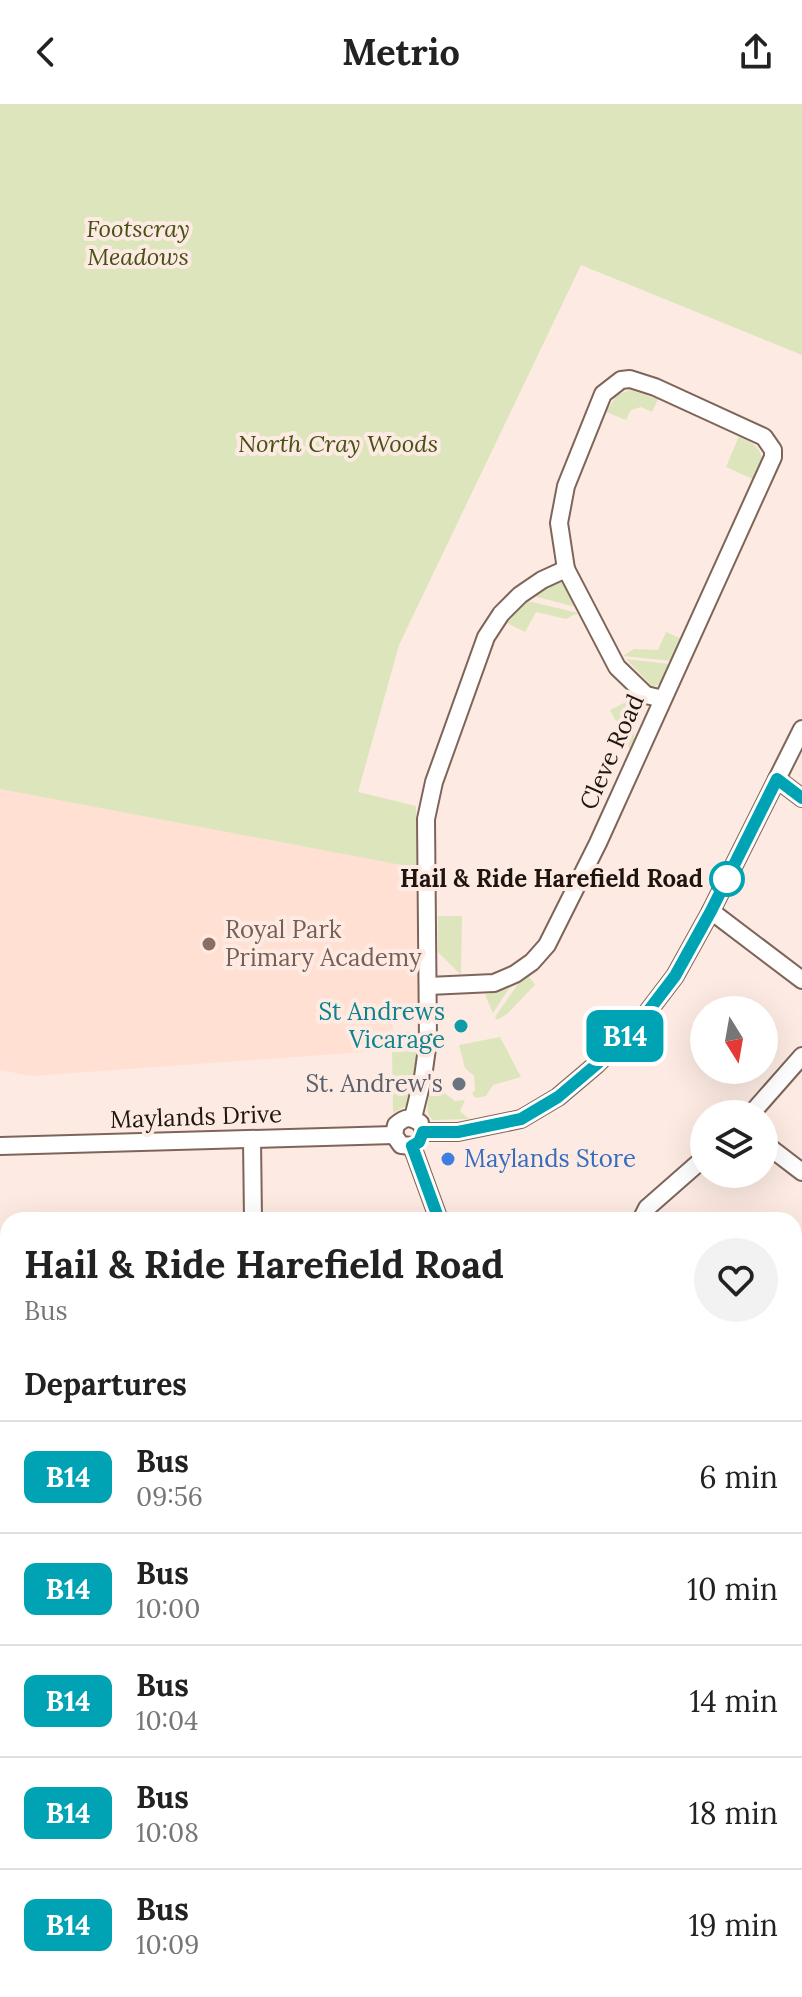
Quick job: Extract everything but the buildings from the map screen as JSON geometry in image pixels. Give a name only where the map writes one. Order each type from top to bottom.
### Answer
[{"type":"street","name":"Cleve Road","points":[[428,986],[494,983],[532,962],[547,945],[598,843],[773,457],[773,450],[764,437],[655,387],[630,379],[621,380],[611,386],[598,404],[562,495],[559,523],[566,569]]},
{"type":"street","points":[[413,1118],[428,1041],[426,819],[434,782],[486,637],[501,614],[520,595],[566,569],[617,667],[646,695],[663,699]]},
{"type":"street","points":[[423,1132],[458,1132],[521,1119],[558,1097],[597,1064],[662,996],[711,911],[802,729]]},
{"type":"street","points":[[777,779],[802,798]]},
{"type":"street","points":[[711,911],[802,980]]},
{"type":"street","points":[[763,1100],[802,1056]]},
{"type":"street","points":[[404,1118],[413,1118],[421,1124],[423,1132],[419,1142],[412,1146],[401,1145],[394,1135],[396,1125],[404,1118]]},
{"type":"street","name":"Maylands Drive","points":[[0,1146],[394,1135]]},
{"type":"street","points":[[252,1139],[253,1212]]},
{"type":"street","points":[[412,1146],[436,1212]]},
{"type":"street","points":[[778,1154],[802,1172]]},
{"type":"street","points":[[645,1212],[690,1170]]},
{"type":"shaded area","name":"Royal Park Primary Academy","points":[[0,789],[417,868],[419,1019],[393,1021],[392,1050],[32,1076],[0,1070]]},
{"type":"green space","name":"North Cray Woods","points":[[0,104],[802,104],[802,355],[581,265],[399,645],[358,792],[416,806],[417,868],[0,789]]},
{"type":"green space","points":[[630,390],[658,399],[652,412],[641,407],[631,410],[626,420],[606,412],[617,395]]},
{"type":"green space","points":[[739,436],[754,445],[761,454],[762,466],[757,481],[726,467]]},
{"type":"green space","points":[[558,581],[565,584],[576,607],[533,596]]},
{"type":"green space","points":[[528,601],[578,613],[566,619],[536,612],[525,632],[507,623]]},
{"type":"green space","points":[[666,632],[682,639],[672,661],[623,656],[634,649],[658,650]]},
{"type":"green space","points":[[626,659],[669,664],[661,683],[653,687]]},
{"type":"green space","points":[[636,697],[634,740],[630,749],[610,710]]},
{"type":"green space","points":[[438,916],[462,916],[461,975],[438,952]]},
{"type":"green space","points":[[529,977],[535,985],[497,1020],[495,1017],[518,984]]},
{"type":"green space","points":[[510,987],[493,1013],[485,995]]},
{"type":"green space","points":[[500,1037],[521,1077],[493,1085],[486,1096],[476,1098],[472,1094],[475,1090],[474,1076],[465,1068],[459,1045]]},
{"type":"green space","points":[[419,1048],[410,1104],[393,1113],[392,1050]]},
{"type":"green space","points":[[432,1084],[455,1101],[465,1100],[460,1111],[469,1119],[433,1120],[427,1108]]},
{"type":"bus line","name":"B14","points":[[436,1212],[412,1146],[419,1142],[423,1132],[458,1132],[521,1119],[558,1097],[597,1064],[643,1018],[675,976],[777,779],[802,798]]},
{"type":"place","name":"Hail & Ride Harefield Road","points":[[727,879]]},
{"type":"place","name":"Royal Park Primary Academy","points":[[209,944]]},
{"type":"place","name":"St Andrews Vicarage","points":[[461,1026]]},
{"type":"place","name":"St. Andrew's","points":[[459,1084]]},
{"type":"place","name":"Maylands Store","points":[[448,1159]]},
{"type":"park label","name":"Footscray Meadows","points":[[138,243]]}]
